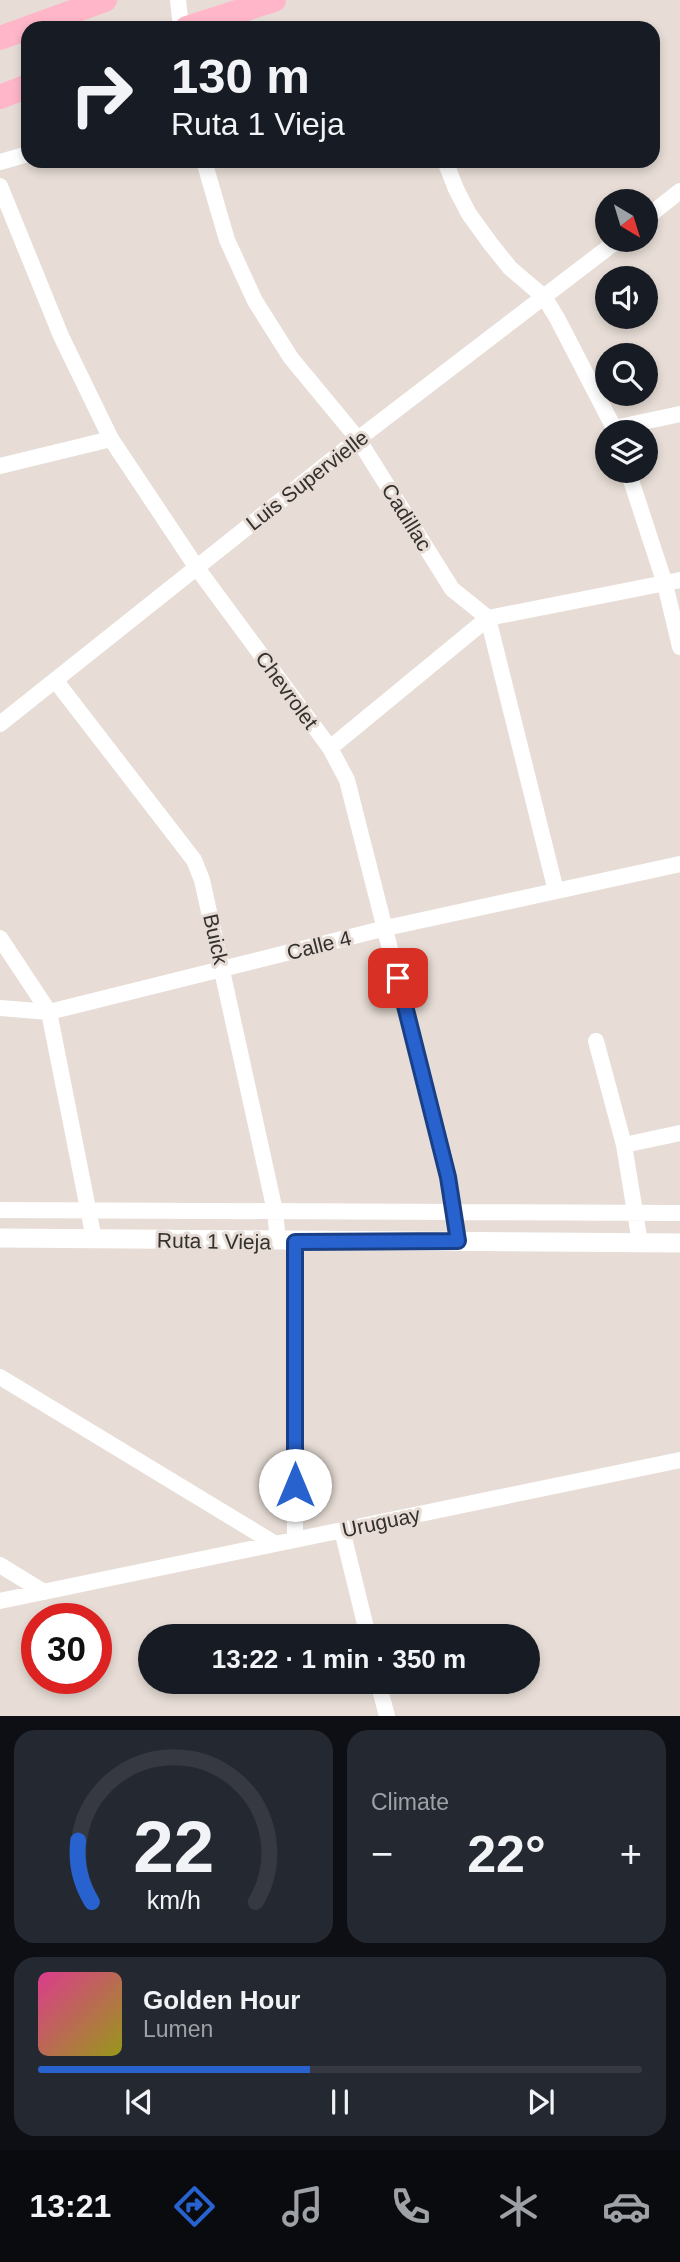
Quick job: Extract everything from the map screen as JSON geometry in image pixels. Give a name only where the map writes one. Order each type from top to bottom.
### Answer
[{"type":"highway","points":[[47,21],[104,0]]},
{"type":"highway","points":[[209,21],[274,0]]},
{"type":"highway","points":[[0,38],[21,30]]},
{"type":"highway","points":[[0,97],[21,89]]},
{"type":"street","points":[[178,0],[180,21]]},
{"type":"street","points":[[0,162],[21,156]]},
{"type":"street","name":"Cadillac","points":[[206,168],[227,240],[255,301],[291,358],[358,439],[452,589],[488,618]]},
{"type":"street","points":[[448,168],[469,214],[490,243],[510,268],[544,297],[610,420]]},
{"type":"street","name":"Chevrolet","points":[[0,186],[61,336],[111,439],[197,568],[330,748],[346,780],[448,1177],[458,1241]]},
{"type":"street","points":[[658,208],[680,191]]},
{"type":"street","name":"Luis Supervielle","points":[[0,724],[358,439],[602,252]]},
{"type":"street","points":[[656,420],[680,414]]},
{"type":"street","points":[[0,466],[111,439]]},
{"type":"street","points":[[633,483],[672,582],[680,647]]},
{"type":"street","points":[[330,748],[488,618],[672,582]]},
{"type":"street","points":[[488,618],[556,891]]},
{"type":"street","name":"Buick","points":[[55,680],[194,860],[202,880],[275,1211],[287,1242],[295,1539]]},
{"type":"street","name":"Calle 4","points":[[0,1008],[49,1012],[386,928],[680,864]]},
{"type":"street","points":[[0,938],[49,1012],[94,1239]]},
{"type":"street","points":[[596,1041],[624,1145],[640,1243]]},
{"type":"street","points":[[624,1145],[680,1133]]},
{"type":"street","points":[[0,1210],[680,1213]]},
{"type":"street","name":"Ruta 1 Vieja","points":[[0,1238],[680,1243]]},
{"type":"street","points":[[0,1377],[274,1543]]},
{"type":"street","name":"Uruguay","points":[[0,1601],[680,1460]]},
{"type":"street","points":[[342,1530],[365,1624]]},
{"type":"street","points":[[0,1565],[44,1592]]},
{"type":"street","points":[[381,1694],[387,1716]]},
{"type":"route","points":[[295,1485],[295,1242],[458,1241],[448,1177],[398,978]]}]
